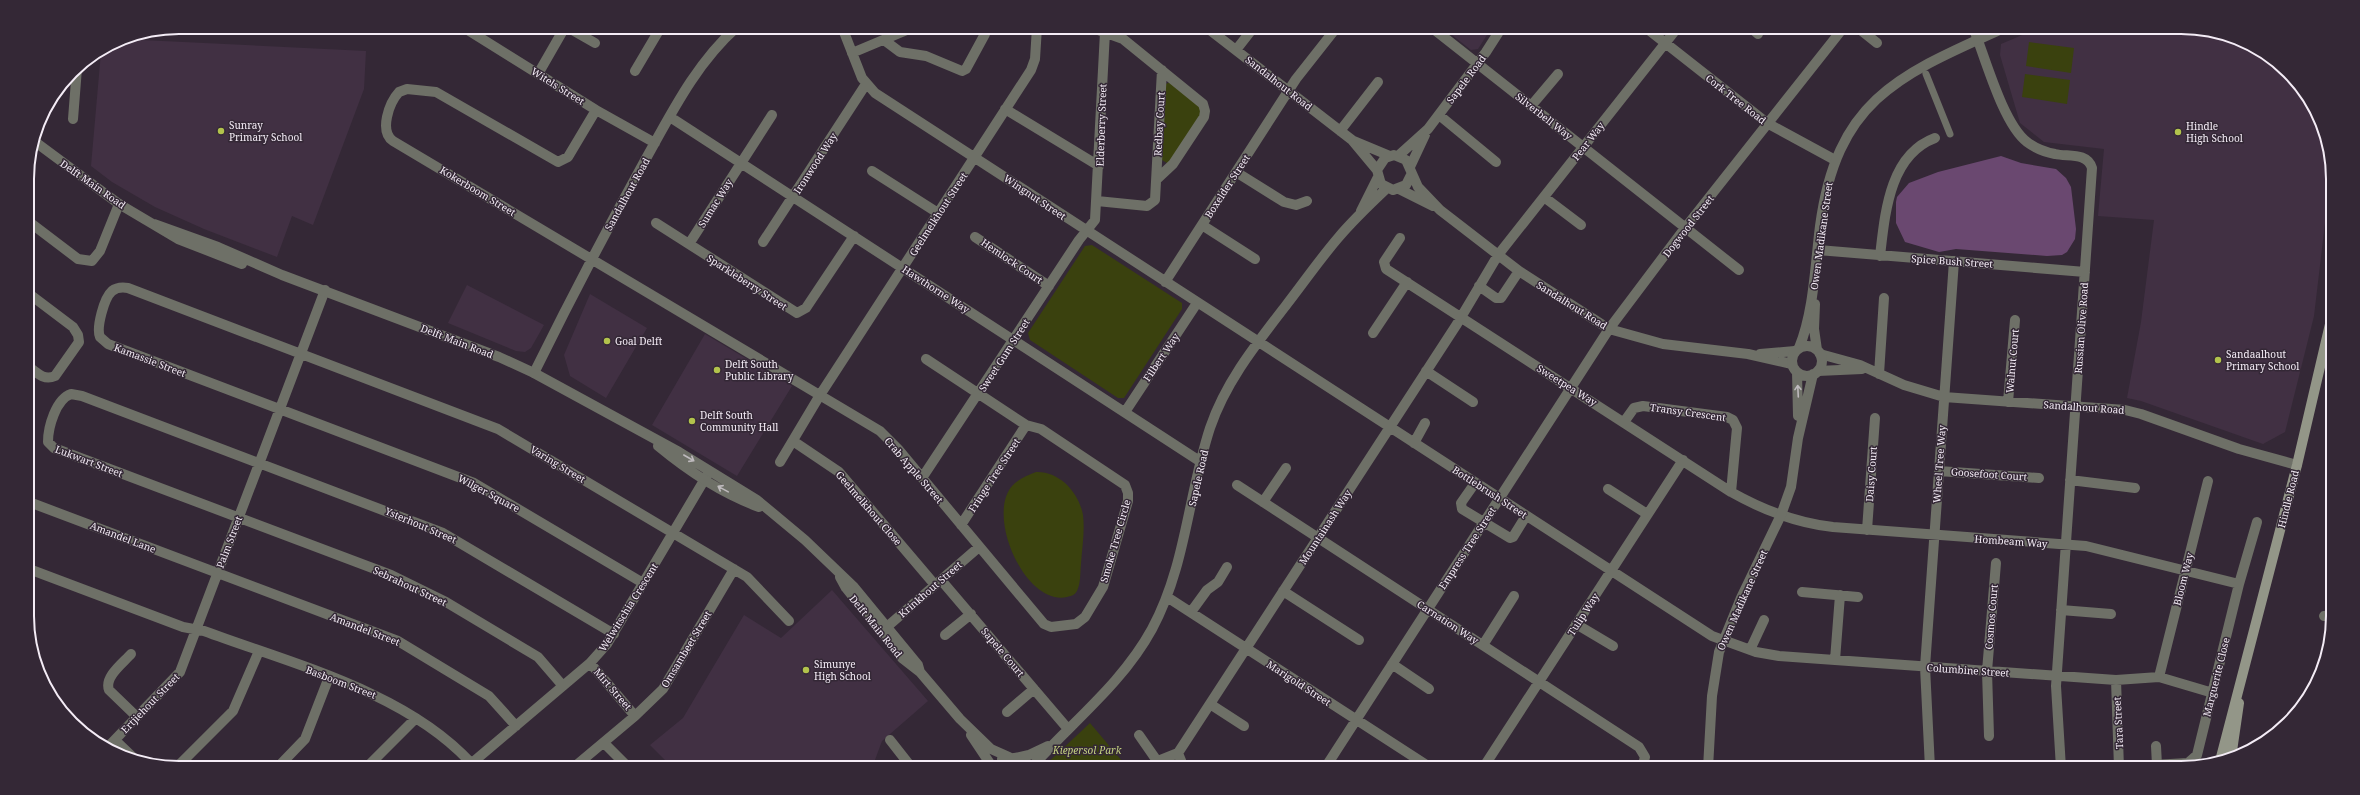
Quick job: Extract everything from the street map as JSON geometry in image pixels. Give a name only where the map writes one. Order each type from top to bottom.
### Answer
[{"type":"main road","name":"Hindle Road","points":[[2221,755],[2296,465],[2326,341]]},
{"type":"main road","name":"Hindle Road","points":[[2232,751],[2242,678]]},
{"type":"street","name":"Witels Street","points":[[474,34],[596,110],[655,143]]},
{"type":"street","points":[[538,74],[562,34]]},
{"type":"street","points":[[578,34],[594,43]]},
{"type":"street","points":[[635,71],[657,34]]},
{"type":"street","name":"Sandalhout Road","points":[[534,373],[591,258],[670,117],[702,63],[730,34]]},
{"type":"street","name":"Wingnut Street","points":[[845,34],[866,84],[875,93],[1258,342]]},
{"type":"street","points":[[852,53],[898,34]]},
{"type":"street","points":[[884,40],[900,52],[926,56],[962,71],[966,69],[985,34]]},
{"type":"street","name":"Geelmelkhout Street","points":[[820,395],[1033,66],[1036,34]]},
{"type":"street","name":"Elderberry Street","points":[[1087,231],[1095,220],[1097,201],[1105,34]]},
{"type":"street","name":"Redbay Court","points":[[1110,34],[1123,39],[1162,70],[1200,101],[1205,111],[1173,164],[1157,179]]},
{"type":"street","name":"Sandalhout Road","points":[[1215,34],[1352,140],[1394,156]]},
{"type":"street","points":[[1236,50],[1249,34]]},
{"type":"street","name":"Boxelder Street","points":[[1166,282],[1289,91],[1332,34]]},
{"type":"street","name":"Silverbell Way","points":[[1440,34],[1739,270]]},
{"type":"street","name":"Sapele Road","points":[[1411,171],[1428,130],[1497,34]]},
{"type":"street","name":"Cork Tree Road","points":[[1654,34],[1767,123],[1835,160]]},
{"type":"street","name":"Pear Way","points":[[1498,256],[1673,34]]},
{"type":"street","name":"Dogwood Street","points":[[1610,329],[1685,228],[1838,34]]},
{"type":"street","points":[[1866,34],[1877,43]]},
{"type":"street","name":"Russian Olive Road","points":[[1976,34],[2008,117],[2020,136],[2042,150],[2056,155],[2083,157],[2091,165],[2092,171],[2057,676],[2062,761]]},
{"type":"street","name":"Owen Madikane Street","points":[[1797,350],[1812,296],[1824,201],[1835,160],[1859,118],[1892,85],[1922,67],[1991,34]]},
{"type":"street","name":"Redbay Court","points":[[1097,201],[1150,205],[1156,197],[1162,70]]},
{"type":"street","points":[[1531,106],[1558,74]]},
{"type":"street","points":[[1926,74],[1950,134]]},
{"type":"street","points":[[73,119],[76,78]]},
{"type":"street","points":[[1340,131],[1378,82]]},
{"type":"street","name":"Ironwood Way","points":[[763,242],[866,84]]},
{"type":"street","name":"Kokerboom Street","points":[[596,110],[568,157],[558,162],[432,91],[407,89],[399,92],[385,128],[387,135],[393,141],[820,395]]},
{"type":"street","points":[[1005,109],[1099,166]]},
{"type":"street","name":"Sumac Way","points":[[689,244],[772,115]]},
{"type":"street","points":[[1439,115],[1496,162]]},
{"type":"street","name":"Hawthorne Way","points":[[670,117],[1201,462]]},
{"type":"street","name":"Sapele Road","points":[[1394,156],[1428,130]]},
{"type":"street","points":[[1880,256],[1886,204],[1894,182],[1912,153],[1920,145],[1935,138]]},
{"type":"street","name":"Sandalhout Road","points":[[1352,140],[1377,174]]},
{"type":"street","name":"Delft Main Road","points":[[38,144],[119,204],[178,239],[238,263],[264,268],[325,290],[499,357],[534,373],[642,434],[708,475],[757,500],[767,510],[805,540],[839,574],[846,588],[884,629],[906,662],[920,672],[960,719],[991,749],[1012,757],[1017,761]]},
{"type":"street","points":[[1394,156],[1406,160],[1411,171],[1408,182],[1399,189],[1388,188],[1381,184],[1377,174],[1381,161],[1394,156]]},
{"type":"street","points":[[872,171],[938,213]]},
{"type":"street","name":"Sandalhout Road","points":[[1411,171],[1418,187],[1440,210],[1518,271],[1610,329],[1663,344],[1748,354],[1795,368]]},
{"type":"street","points":[[1236,172],[1284,202],[1296,205],[1307,201]]},
{"type":"street","name":"Sapele Road","points":[[1360,214],[1377,174]]},
{"type":"street","name":"Sapele Road","points":[[1037,761],[1050,745],[1068,729],[1125,671],[1152,630],[1167,597],[1179,560],[1210,428],[1223,396],[1258,342],[1337,239],[1360,214],[1388,188]]},
{"type":"street","name":"Sandalhout Road","points":[[1399,189],[1440,210]]},
{"type":"street","points":[[1544,197],[1582,225]]},
{"type":"street","points":[[34,226],[78,259],[92,261],[100,251],[119,204]]},
{"type":"street","name":"Sparkleberry Street","points":[[656,223],[797,313],[806,308],[854,236]]},
{"type":"street","points":[[1202,225],[1255,260]]},
{"type":"street","name":"Sweet Gum Street","points":[[922,478],[1087,231]]},
{"type":"street","name":"Hemlock Court","points":[[975,237],[1049,286]]},
{"type":"street","name":"Sweetpea Way","points":[[1400,238],[1384,266],[1731,492],[1781,515]]},
{"type":"street","name":"Spice Bush Street","points":[[1818,250],[2085,272]]},
{"type":"street","name":"Mountainash Way","points":[[1178,753],[1390,427],[1498,256]]},
{"type":"street","name":"Wheel Tree Way","points":[[1930,761],[1925,667],[1954,261]]},
{"type":"street","points":[[1479,286],[1496,298],[1500,298],[1518,271]]},
{"type":"street","points":[[1374,333],[1407,282]]},
{"type":"street","name":"Kamassie Street","points":[[279,409],[108,344],[100,337],[98,326],[110,293],[117,288],[128,288],[301,354]]},
{"type":"street","name":"Palm Street","points":[[196,629],[325,290]]},
{"type":"street","name":"Owen Madikane Street","points":[[1812,296],[1815,306],[1814,329],[1818,352]]},
{"type":"street","points":[[34,298],[73,327],[79,338],[79,345],[55,376],[50,378],[42,377],[34,371]]},
{"type":"street","points":[[1879,374],[1884,298]]},
{"type":"street","name":"Filbert Way","points":[[1125,412],[1197,303]]},
{"type":"street","name":"Walnut Court","points":[[2008,402],[2015,320]]},
{"type":"street","name":"Empress Tree Street","points":[[1330,761],[1610,329]]},
{"type":"street","name":"Bottlebrush Street","points":[[1258,342],[1712,636],[1723,640]]},
{"type":"street","points":[[1810,346],[1818,352],[1822,361],[1816,372],[1805,376],[1795,368],[1797,350],[1810,346]]},
{"type":"street","name":"Sandalhout Road","points":[[1748,354],[1797,350]]},
{"type":"street","name":"Sandalhout Road","points":[[1818,352],[1853,363],[1922,392],[1944,397],[2125,410],[2142,414],[2239,449],[2296,465]]},
{"type":"street","name":"Varing Street","points":[[301,354],[498,429],[734,569],[754,583],[789,620]]},
{"type":"street","name":"Smoke Tree Circle","points":[[926,359],[1026,425],[1037,427],[1122,481],[1127,490],[1126,509],[1102,587],[1085,617],[1079,623],[1056,626],[1047,625],[961,525]]},
{"type":"street","name":"Owen Madikane Street","points":[[1709,761],[1716,669],[1723,640],[1781,515],[1794,478],[1798,438],[1795,368]]},
{"type":"street","name":"Sandalhout Road","points":[[1816,372],[1868,369]]},
{"type":"street","points":[[1426,371],[1473,402]]},
{"type":"street","name":"Owen Madikane Street","points":[[1798,438],[1816,372]]},
{"type":"street","name":"Lukwart Street","points":[[238,518],[54,448],[48,442],[48,432],[60,402],[71,394],[82,396],[259,463]]},
{"type":"street","points":[[780,462],[820,395]]},
{"type":"street","name":"Crab Apple Street","points":[[820,395],[880,431],[961,525]]},
{"type":"street","name":"Transy Crescent","points":[[1624,422],[1634,408],[1643,406],[1727,417],[1734,420],[1737,428],[1731,492]]},
{"type":"street","name":"Wilger Square","points":[[279,409],[474,483],[644,583]]},
{"type":"street","name":"Daisy Court","points":[[1867,530],[1875,418]]},
{"type":"street","points":[[1414,443],[1425,423]]},
{"type":"street","name":"Fringe Tree Street","points":[[961,525],[1026,425]]},
{"type":"street","name":"Geelmelkhout Close","points":[[793,441],[839,472],[938,582]]},
{"type":"street","name":"Tulip Way","points":[[1487,761],[1683,460]]},
{"type":"street","name":"Ysterhout Street","points":[[259,463],[444,533],[614,634]]},
{"type":"street","points":[[1263,502],[1286,468]]},
{"type":"street","name":"Goosefoot Court","points":[[1939,470],[2039,478]]},
{"type":"street","name":"Welwitschia Crescent","points":[[474,761],[590,663],[614,634],[708,475]]},
{"type":"street","points":[[2070,480],[2135,488]]},
{"type":"street","name":"Bloom Way","points":[[2159,677],[2208,481]]},
{"type":"street","points":[[1475,483],[1461,506],[1484,522],[1510,538],[1513,537],[1526,516]]},
{"type":"street","name":"Carnation Way","points":[[1237,485],[1639,747],[1645,757],[1644,761]]},
{"type":"street","points":[[1608,488],[1648,514]]},
{"type":"street","name":"Amandel Lane","points":[[34,504],[217,573]]},
{"type":"street","name":"Hombeam Way","points":[[1781,515],[1812,524],[1867,530],[2066,545],[2100,549],[2185,572],[2239,584]]},
{"type":"street","name":"Sebrahout Street","points":[[238,518],[391,575],[423,590],[538,657],[563,686]]},
{"type":"street","name":"Marguerite Close","points":[[2190,761],[2197,755],[2239,584],[2257,522]]},
{"type":"street","name":"Krinkhout Street","points":[[884,629],[979,547]]},
{"type":"street","name":"Cosmos Court","points":[[1989,736],[1987,671],[1996,563]]},
{"type":"street","points":[[1191,612],[1207,590],[1218,582],[1227,567]]},
{"type":"street","name":"Omsambeet Street","points":[[582,761],[636,716],[657,696],[669,680],[734,569]]},
{"type":"street","points":[[34,571],[182,627],[196,629]]},
{"type":"street","name":"Amandel Street","points":[[217,573],[398,641],[489,696],[516,726]]},
{"type":"street","name":"Sapele Court","points":[[938,582],[971,614],[1068,729]]},
{"type":"street","points":[[1283,592],[1359,640]]},
{"type":"street","points":[[1802,592],[1858,597]]},
{"type":"street","points":[[1836,660],[1840,595]]},
{"type":"street","points":[[1483,645],[1514,596]]},
{"type":"street","name":"Marigold Street","points":[[1167,597],[1420,761]]},
{"type":"street","points":[[2061,610],[2111,614]]},
{"type":"street","points":[[945,635],[971,614]]},
{"type":"street","points":[[1750,650],[1764,620]]},
{"type":"street","points":[[1576,624],[1612,646]]},
{"type":"street","name":"Basboom Street","points":[[196,629],[375,695],[448,740],[464,761]]},
{"type":"street","name":"Ertjiehout Street","points":[[111,744],[180,672],[196,629]]},
{"type":"street","name":"Columbine Street","points":[[1723,640],[1750,650],[1779,656],[2116,680],[2159,677],[2213,692]]},
{"type":"street","points":[[183,761],[233,711],[259,651]]},
{"type":"street","points":[[131,654],[109,679],[107,685],[109,690],[137,717]]},
{"type":"street","name":"Mirt Street","points":[[590,663],[636,716]]},
{"type":"street","points":[[1392,664],[1429,689]]},
{"type":"street","points":[[284,761],[305,739],[329,677]]},
{"type":"street","name":"Tara Street","points":[[2116,680],[2119,761]]},
{"type":"street","points":[[1007,712],[1034,689]]},
{"type":"street","points":[[1210,704],[1244,726]]},
{"type":"street","points":[[373,761],[415,719]]},
{"type":"street","name":"Delft Main Road","points":[[960,719],[989,761]]},
{"type":"street","points":[[1139,735],[1157,761]]},
{"type":"street","points":[[115,740],[126,751]]},
{"type":"street","points":[[890,740],[906,761]]},
{"type":"street","points":[[604,742],[622,761]]},
{"type":"street","name":"Sapele Road","points":[[1012,757],[1029,756],[1050,745]]},
{"type":"street","points":[[2156,746],[2157,761]]},
{"type":"street","points":[[1166,761],[1178,753],[1181,761]]},
{"type":"street","points":[[999,761],[1012,757]]},
{"type":"shaded area","points":[[1451,34],[1488,34],[1478,49],[1471,50]]},
{"type":"shaded area","points":[[2025,34],[2200,35],[2236,45],[2253,53],[2276,70],[2296,91],[2311,115],[2321,142],[2326,170],[2326,215],[2314,316],[2285,432],[2263,444],[2141,401],[2127,398],[2141,322],[2154,220],[2098,216],[2104,149],[2044,142],[2020,123],[2000,55],[2001,44]]},
{"type":"shaded area","name":"Sunray Primary School","points":[[139,40],[366,51],[364,89],[313,225],[292,216],[277,257],[204,229],[155,207],[112,182],[91,166],[100,58],[124,45]]},
{"type":"shaded area","points":[[2001,156],[2021,163],[2056,169],[2066,178],[2071,187],[2076,229],[2075,239],[2067,252],[2062,255],[2047,256],[1956,249],[1939,252],[1905,242],[1896,223],[1896,202],[1897,197],[1909,183],[1938,172]]},
{"type":"shaded area","points":[[467,285],[544,325],[531,348],[525,352],[516,351],[448,323]]},
{"type":"shaded area","name":"Goal Delft","points":[[590,294],[647,328],[606,398],[570,376],[564,355]]},
{"type":"shaded area","points":[[705,334],[792,386],[737,476],[652,425]]},
{"type":"shaded area","name":"Simunye High School","points":[[832,590],[928,701],[882,741],[875,761],[666,761],[650,745],[683,718],[744,615],[781,638]]},
{"type":"green space","points":[[2029,42],[2074,48],[2071,73],[2026,66]]},
{"type":"green space","points":[[2025,74],[2070,80],[2067,104],[2022,97]]},
{"type":"green space","points":[[1170,82],[1200,104],[1202,112],[1172,161],[1167,163],[1162,160],[1166,84]]},
{"type":"green space","points":[[1092,245],[1182,303],[1182,309],[1124,398],[1118,398],[1030,340],[1028,333],[1085,246]]},
{"type":"green space","points":[[1036,472],[1052,475],[1067,484],[1077,498],[1081,507],[1084,521],[1084,534],[1080,578],[1077,591],[1071,596],[1052,596],[1037,588],[1024,574],[1014,556],[1007,537],[1004,517],[1005,500],[1012,486],[1017,481]]},
{"type":"green space","name":"Kiepersol Park","points":[[1090,723],[1122,761],[1049,761]]},
{"type":"place","name":"Sunray Primary School","points":[[221,131]]},
{"type":"place","name":"Hindle High School","points":[[2178,132]]},
{"type":"place","name":"Goal Delft","points":[[607,341]]},
{"type":"place","name":"Sandaalhout Primary School","points":[[2218,360]]},
{"type":"place","name":"Delft South Public Library","points":[[717,370]]},
{"type":"place","name":"Delft South Community Hall","points":[[692,421]]},
{"type":"place","name":"Simunye High School","points":[[806,670]]}]
